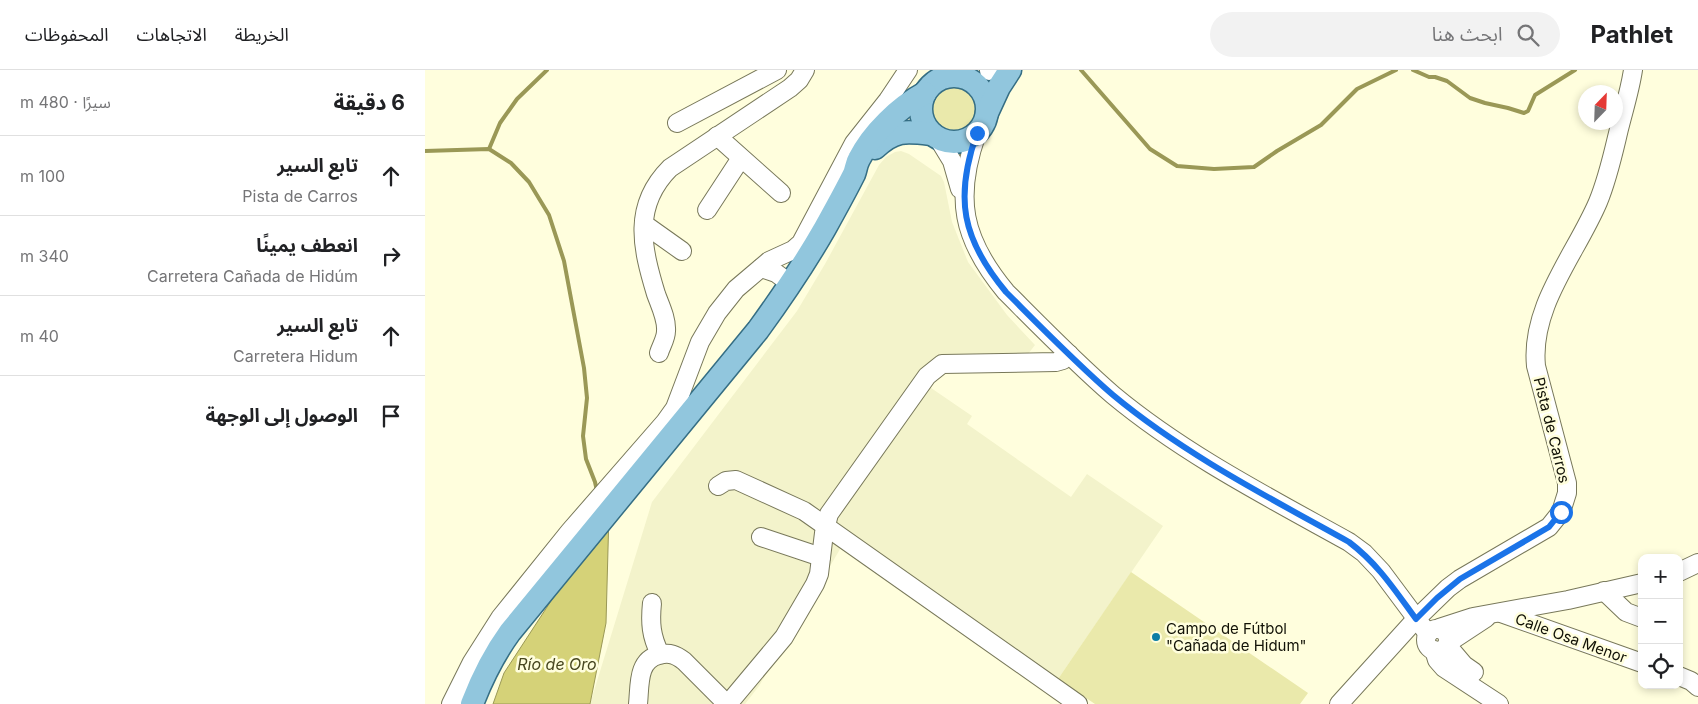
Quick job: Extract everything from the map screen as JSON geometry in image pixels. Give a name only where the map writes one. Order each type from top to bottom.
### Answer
[{"type":"main road","points":[[472,704],[498,649],[527,610],[758,330],[791,284],[855,172],[875,148],[885,139],[897,133],[907,131],[955,142],[963,141],[977,133],[985,120],[999,87],[995,70],[966,78],[951,76],[936,81],[925,93],[912,100],[882,128],[858,160],[855,172]]},
{"type":"main road","points":[[966,78],[980,88],[985,96],[987,113]]},
{"type":"main road","points":[[925,93],[922,101],[922,119],[935,136]]},
{"type":"street","points":[[677,123],[777,70]]},
{"type":"street","points":[[659,353],[665,337],[665,323],[646,261],[644,230],[645,210],[651,192],[660,178],[670,168],[790,88],[799,80],[805,70]]},
{"type":"street","points":[[451,704],[499,618],[675,408],[700,342],[717,313],[736,289],[769,261],[793,250],[801,243],[854,143],[888,100],[908,70]]},
{"type":"street","name":"Pista de Carros","points":[[1339,704],[1437,598],[1460,579],[1549,527],[1561,512],[1565,503],[1567,483],[1536,366],[1534,354],[1537,330],[1544,308],[1599,200],[1607,177],[1633,70]]},
{"type":"street","points":[[963,196],[966,170],[977,133]]},
{"type":"street","points":[[717,136],[781,193]]},
{"type":"street","points":[[935,136],[952,161],[963,196],[966,217],[981,257],[992,276],[1006,292],[1113,394],[1163,432],[1243,482],[1349,542],[1364,553],[1381,571],[1416,619],[1474,672]]},
{"type":"street","points":[[707,210],[741,158]]},
{"type":"street","points":[[644,230],[682,251]]},
{"type":"street","points":[[761,268],[775,273],[791,284]]},
{"type":"street","points":[[638,704],[641,674],[644,665],[650,657],[668,653],[676,655],[727,704],[784,637],[815,584],[819,574],[825,525],[829,514],[927,376],[935,368],[942,364],[950,363],[1056,362],[1063,360],[1069,354]]},
{"type":"street","points":[[718,486],[727,481],[736,480],[804,511],[1078,704]]},
{"type":"street","points":[[761,538],[821,557]]},
{"type":"street","points":[[1440,641],[1464,620],[1638,583]]},
{"type":"street","points":[[1604,591],[1626,612],[1638,616]]},
{"type":"street","points":[[652,603],[650,621],[652,638],[660,654]]},
{"type":"street","name":"Calle Osa Menor","points":[[1495,614],[1638,662]]},
{"type":"street","points":[[1440,641],[1441,664],[1499,704]]},
{"type":"street","points":[[1683,678],[1698,687]]},
{"type":"shaded area","points":[[954,84],[963,86],[971,91],[976,99],[978,108],[976,117],[971,125],[963,130],[954,132],[945,130],[937,125],[932,117],[930,108],[932,99],[937,91],[945,86]]},
{"type":"shaded area","points":[[901,151],[909,154],[941,176],[944,182],[952,222],[968,262],[1007,315],[1035,345],[1025,358],[933,359],[915,377],[972,416],[967,424],[1071,497],[1087,474],[1163,526],[1058,679],[849,534],[759,686],[745,704],[590,704],[652,502],[797,311],[879,165],[886,157]]},
{"type":"shaded area","name":"Campo de Fútbol \"Cañada de Hidum\"","points":[[1131,572],[1308,693],[1300,704],[1095,704],[1058,679]]},
{"type":"water","name":"Río de Oro","points":[[609,512],[606,623],[590,704],[493,704],[504,673]]},
{"type":"waterway","points":[[489,149],[500,123],[517,99],[547,70]]},
{"type":"waterway","points":[[1081,70],[1150,149],[1177,166],[1214,169],[1254,167],[1321,125],[1357,89],[1396,70]]},
{"type":"waterway","points":[[1413,70],[1429,77],[1447,81],[1470,98],[1524,113],[1528,111],[1535,95],[1575,70]]},
{"type":"waterway","points":[[425,151],[489,149],[511,163],[529,182],[549,215],[564,261],[584,368],[587,398],[583,436],[586,459],[597,491]]},
{"type":"place","name":"Campo de Fútbol \"Cañada de Hidum\"","points":[[1156,637]]},
{"type":"route","points":[[977,133],[964,183],[963,196],[966,217],[981,257],[992,276],[1006,292],[1113,394],[1163,432],[1202,458],[1349,542],[1364,553],[1381,571],[1416,619],[1460,579],[1549,527],[1561,512]]}]
